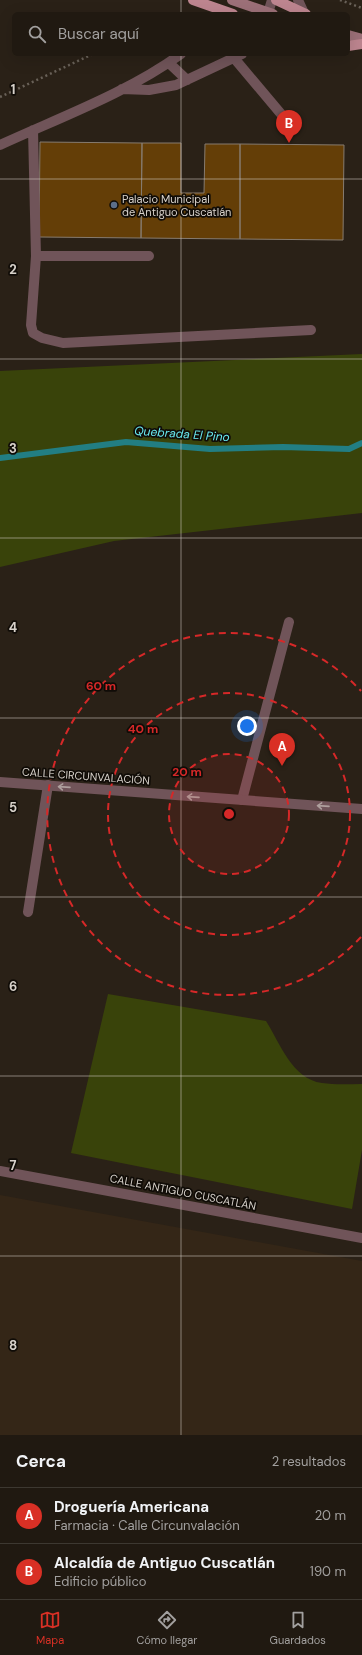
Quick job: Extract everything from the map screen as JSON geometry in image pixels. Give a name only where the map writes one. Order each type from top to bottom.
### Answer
[{"type":"main road","points":[[193,0],[225,12]]},
{"type":"main road","points":[[232,0],[268,12]]},
{"type":"main road","points":[[276,0],[303,12]]},
{"type":"main road","points":[[350,36],[362,39]]},
{"type":"main road","points":[[350,46],[362,44]]},
{"type":"street","points":[[271,12],[272,0]]},
{"type":"street","points":[[298,0],[304,12]]},
{"type":"street","points":[[0,145],[122,89],[179,56]]},
{"type":"street","points":[[122,89],[149,90],[176,85],[238,56],[292,127]]},
{"type":"street","points":[[169,63],[187,80]]},
{"type":"street","points":[[33,130],[36,256],[31,325],[33,333],[42,338],[63,343],[311,330]]},
{"type":"street","points":[[36,256],[149,256]]},
{"type":"street","points":[[242,800],[289,622]]},
{"type":"street","name":"CALLE CIRCUNVALACIÓN","points":[[0,782],[362,809]]},
{"type":"street","points":[[28,912],[48,785]]},
{"type":"street","name":"CALLE ANTIGUO CUSCATLÁN","points":[[0,1171],[362,1238]]},
{"type":"path","points":[[340,0],[362,8]]},
{"type":"path","points":[[0,97],[89,56]]},
{"type":"shaded area","points":[[0,1195],[362,1261],[362,1435],[0,1435]]},
{"type":"green space","points":[[362,354],[362,513],[114,541],[0,567],[0,371]]},
{"type":"green space","points":[[108,994],[266,1021],[288,1059],[303,1075],[322,1083],[362,1084],[362,1150],[352,1209],[71,1153]]},
{"type":"building","points":[[40,142],[142,143],[141,238],[39,237]]},
{"type":"building","points":[[142,143],[181,143],[181,193],[204,193],[205,144],[240,144],[240,239],[141,238]]},
{"type":"building","points":[[240,144],[344,145],[343,240],[240,239]]},
{"type":"waterway","name":"Quebrada El Pino","points":[[0,458],[126,442],[210,449],[283,447],[349,449],[362,443]]},
{"type":"place","name":"Alcaldía de Antiguo Cuscatlán","points":[[289,143]]},
{"type":"place","name":"Palacio Municipal de Antiguo Cuscatlán","points":[[114,205]]},
{"type":"place","name":"Droguería Americana","points":[[282,766]]}]
